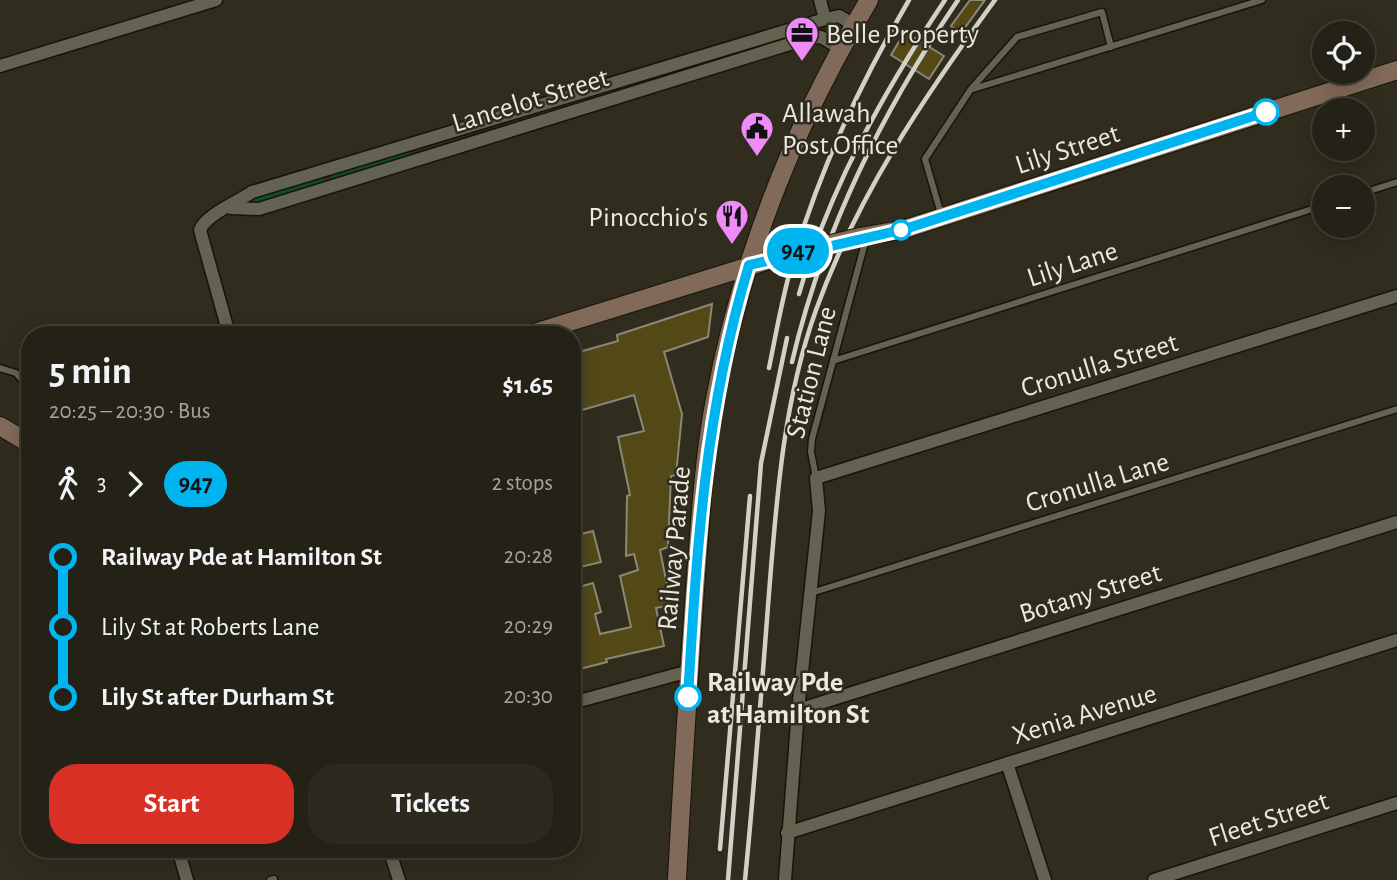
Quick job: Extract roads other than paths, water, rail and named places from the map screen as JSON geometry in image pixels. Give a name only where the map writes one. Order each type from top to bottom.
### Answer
[{"type":"main road","name":"Railway Parade","points":[[677,880],[702,493],[713,410],[749,265],[783,166],[840,48],[869,0]]},
{"type":"main road","name":"Lily Street","points":[[556,326],[785,254],[905,229],[1397,70]]},
{"type":"main road","points":[[0,426],[21,439]]},
{"type":"street","points":[[0,66],[216,0]]},
{"type":"street","points":[[820,0],[825,19]]},
{"type":"street","points":[[840,48],[821,37],[820,27],[825,19],[839,16],[854,25]]},
{"type":"street","name":"Lancelot Street","points":[[227,326],[200,238],[200,225],[213,215],[231,208],[252,192],[825,19]]},
{"type":"street","name":"Lancelot Street","points":[[231,208],[259,209],[821,37]]},
{"type":"street","name":"Cronulla Street","points":[[816,478],[1397,296]]},
{"type":"street","points":[[785,880],[798,710],[819,500],[816,478]]},
{"type":"street","name":"Botany Street","points":[[798,710],[1397,522]]},
{"type":"street","name":"Xenia Avenue","points":[[787,833],[1397,640]]},
{"type":"street","points":[[581,701],[689,671]]},
{"type":"street","points":[[1007,763],[1045,880]]},
{"type":"street","name":"Fleet Street","points":[[1154,880],[1397,803]]},
{"type":"street","points":[[181,858],[187,880]]},
{"type":"street","points":[[392,858],[399,880]]},
{"type":"lane","points":[[971,89],[1262,0]]},
{"type":"lane","points":[[942,215],[925,159],[971,89],[1017,37],[1102,12],[1111,47]]},
{"type":"lane","points":[[1375,189],[1397,182]]},
{"type":"lane","name":"Lily Lane","points":[[833,361],[1312,209]]},
{"type":"lane","name":"Station Lane","points":[[816,478],[811,452],[812,439],[863,237]]},
{"type":"lane","points":[[0,368],[16,373],[21,379]]},
{"type":"lane","name":"Cronulla Lane","points":[[810,593],[1397,409]]},
{"type":"railway","points":[[769,368],[788,277],[815,195],[842,128],[909,0]]},
{"type":"railway","points":[[799,294],[826,217],[860,142],[945,0]]},
{"type":"railway","points":[[792,362],[820,266],[858,174],[904,85],[958,0]]},
{"type":"railway","points":[[745,880],[782,456],[795,382],[805,346],[833,268],[872,187],[918,111],[995,0]]},
{"type":"railway","points":[[728,880],[761,463],[787,338]]},
{"type":"railway","points":[[720,849],[750,496]]},
{"type":"place","name":"Belle Property","points":[[802,63]]},
{"type":"place","name":"Allawah Post Office","points":[[757,158]]},
{"type":"place","name":"Pinocchio's","points":[[732,246]]},
{"type":"place","name":"Railway Pde at Hamilton St","points":[[688,697]]}]
